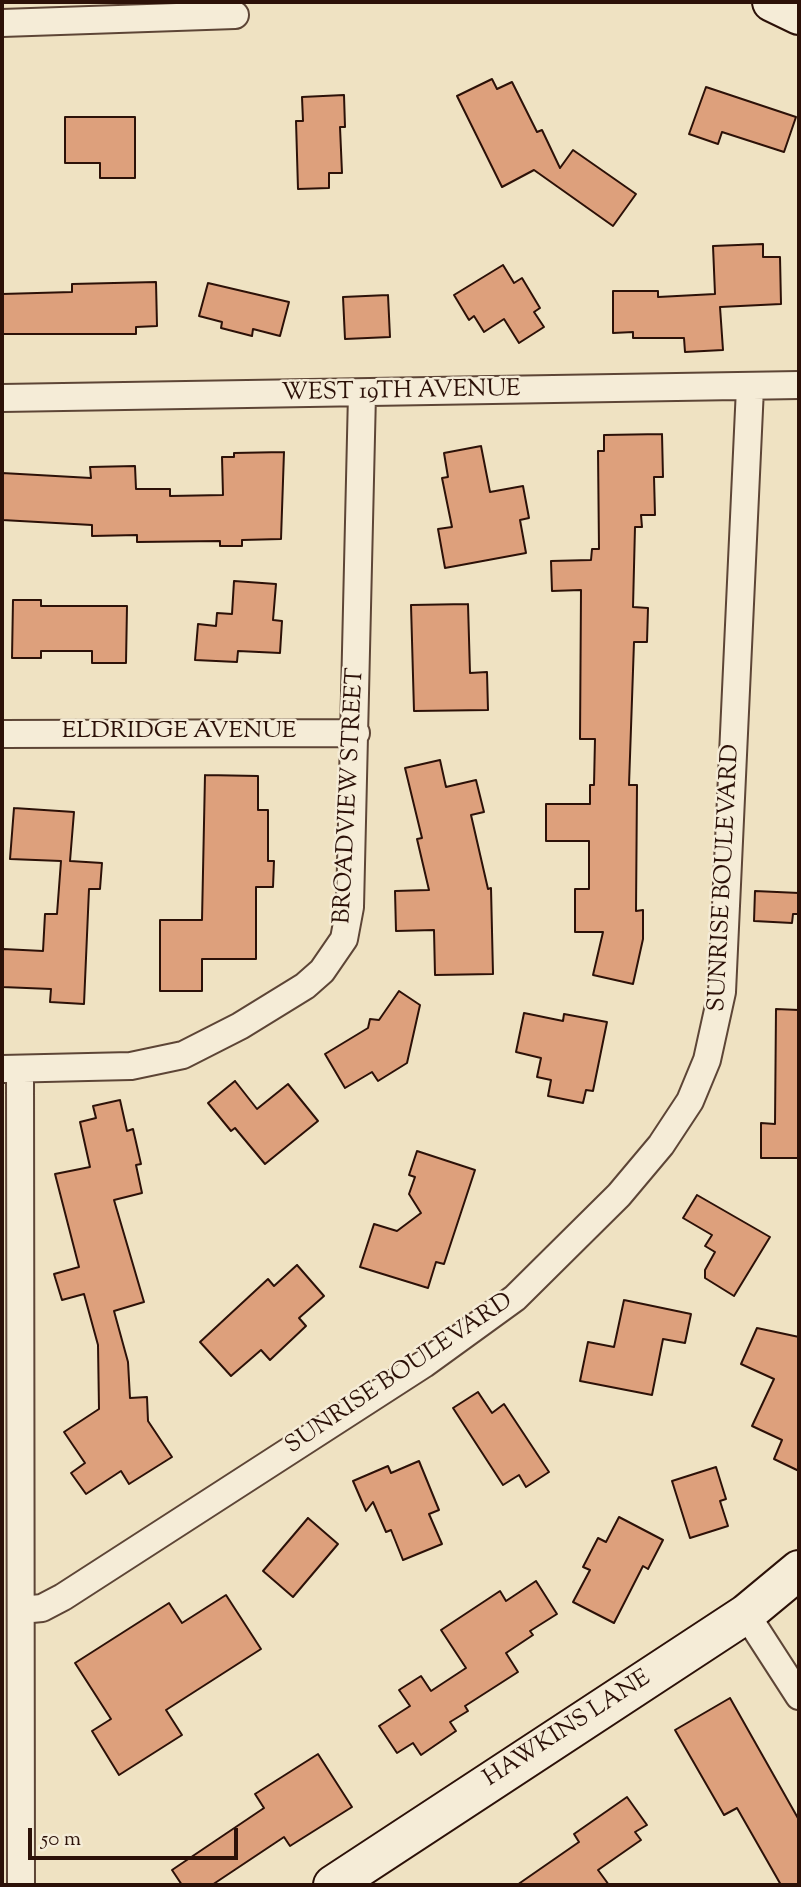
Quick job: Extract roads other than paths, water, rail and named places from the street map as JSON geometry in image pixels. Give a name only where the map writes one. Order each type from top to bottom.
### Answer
[{"type":"street","points":[[772,2],[799,15]]},
{"type":"street","points":[[2,23],[235,15]]},
{"type":"street","name":"WEST 19TH AVENUE","points":[[2,398],[750,388],[799,385]]},
{"type":"street","name":"SUNRISE BOULEVARD","points":[[21,1609],[42,1608],[63,1597],[424,1364],[515,1298],[619,1195],[661,1145],[690,1101],[707,1060],[722,992],[750,388]]},
{"type":"street","name":"BROADVIEW STREET","points":[[21,1885],[21,1609],[11,1069],[131,1066],[183,1055],[288,997],[322,971],[344,939],[350,907],[362,394]]},
{"type":"street","name":"ELDRIDGE AVENUE","points":[[2,734],[355,733]]},
{"type":"street","name":"HAWKINS LANE","points":[[333,1885],[746,1614],[799,1570]]},
{"type":"street","points":[[746,1614],[799,1696]]}]
